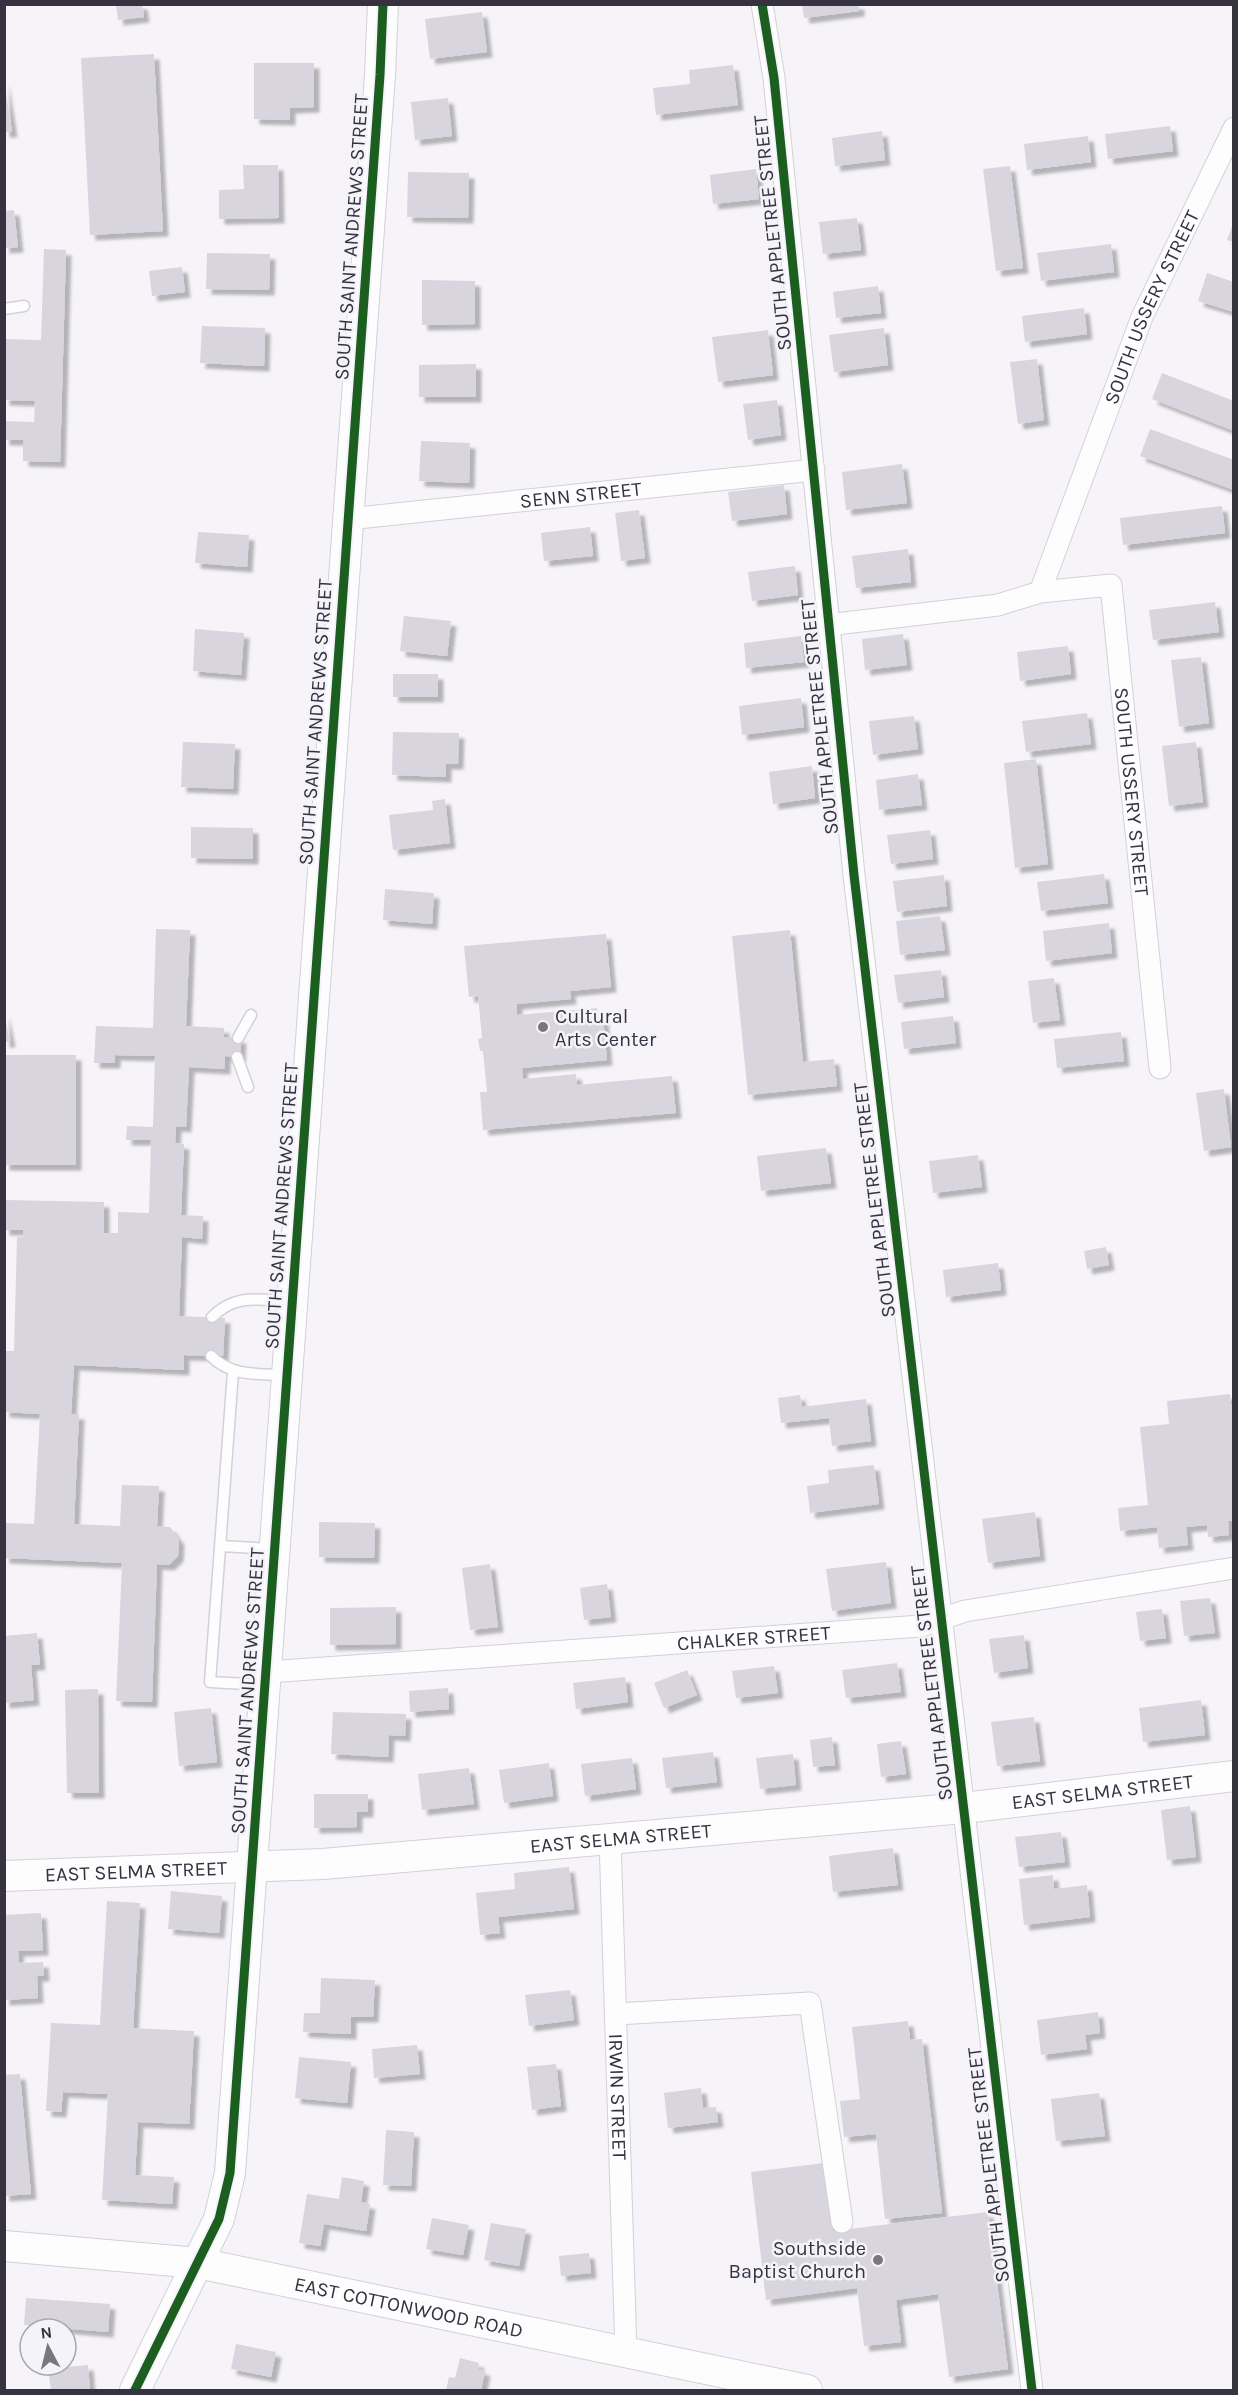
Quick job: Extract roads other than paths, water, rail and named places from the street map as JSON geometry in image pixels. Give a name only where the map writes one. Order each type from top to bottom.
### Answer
[{"type":"street","name":"SOUTH SAINT ANDREWS STREET","points":[[135,2391],[219,2219],[230,2173],[380,87],[383,4]]},
{"type":"street","name":"SOUTH APPLETREE STREET","points":[[762,4],[774,78],[814,470],[827,625],[854,875],[1032,2391]]},
{"type":"street","name":"SOUTH USSERY STREET","points":[[1040,592],[1142,317],[1233,128]]},
{"type":"street","name":"SENN STREET","points":[[348,519],[814,470]]},
{"type":"street","name":"SOUTH USSERY STREET","points":[[827,625],[998,605],[1040,592],[1111,585],[1160,1068]]},
{"type":"street","name":"CHALKER STREET","points":[[266,1678],[921,1626],[965,1611],[1233,1568]]},
{"type":"street","name":"EAST SELMA STREET","points":[[4,1876],[323,1864],[964,1808],[1233,1776]]},
{"type":"street","name":"IRWIN STREET","points":[[610,1839],[626,2353]]},
{"type":"street","points":[[616,2014],[810,2003],[842,2222]]},
{"type":"street","name":"EAST COTTONWOOD ROAD","points":[[4,2246],[198,2263],[807,2391]]},
{"type":"lane","points":[[4,309],[24,306]]},
{"type":"lane","points":[[238,1038],[251,1015]]},
{"type":"lane","points":[[237,1057],[248,1087]]},
{"type":"lane","points":[[212,1317],[225,1304],[240,1299],[292,1301]]},
{"type":"lane","points":[[211,1356],[219,1365],[232,1372],[287,1376]]},
{"type":"lane","points":[[232,1372],[210,1682],[266,1678]]},
{"type":"lane","points":[[221,1546],[275,1550]]},
{"type":"place","name":"Cultural Arts Center","points":[[543,1027]]},
{"type":"place","name":"Southside Baptist Church","points":[[878,2260]]}]
